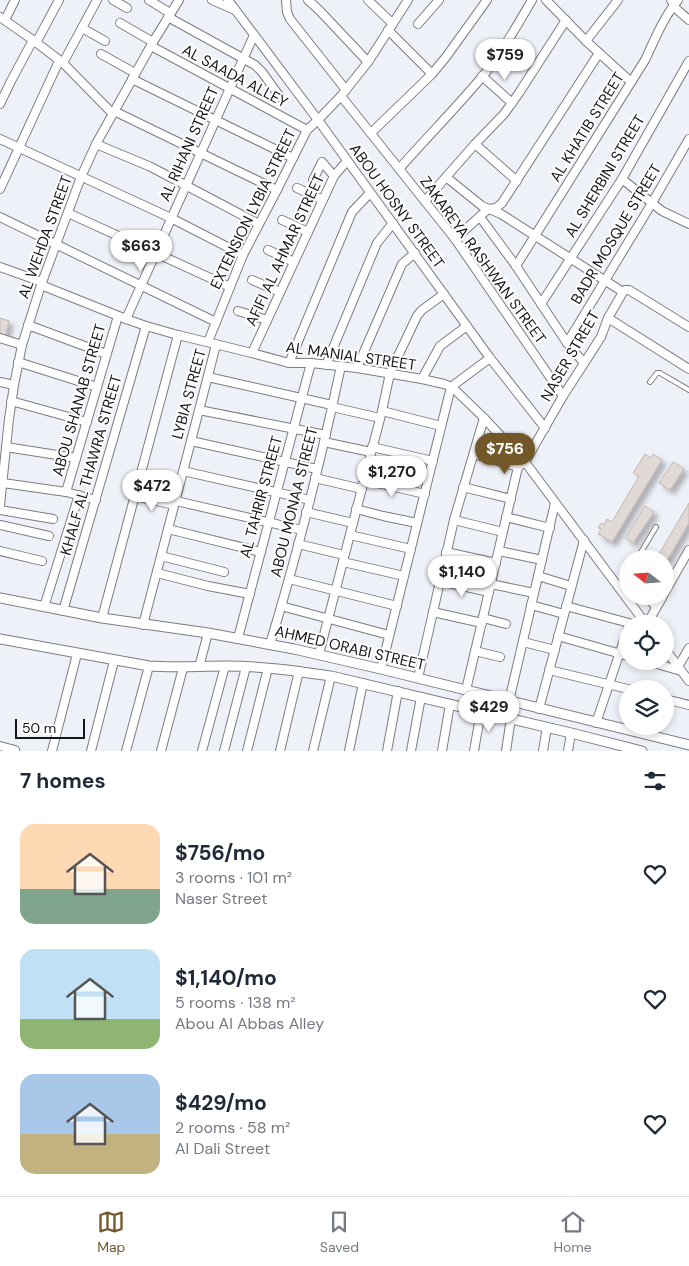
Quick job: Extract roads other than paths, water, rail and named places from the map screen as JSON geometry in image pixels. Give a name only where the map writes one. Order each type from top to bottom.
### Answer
[{"type":"street","points":[[15,0],[2,21],[35,41],[61,62],[113,112],[277,190]]},
{"type":"street","points":[[0,104],[11,81],[58,0]]},
{"type":"street","points":[[0,189],[61,62],[97,0]]},
{"type":"street","points":[[113,0],[126,8]]},
{"type":"street","points":[[149,0],[169,15],[254,65],[262,72],[280,98]]},
{"type":"street","name":"AL WEHDA STREET","points":[[0,505],[11,401],[18,362],[28,324],[56,244],[81,177],[96,144],[179,0]]},
{"type":"street","points":[[212,0],[236,10]]},
{"type":"street","name":"ABOU HOSNY STREET","points":[[228,0],[318,120],[490,358],[545,428]]},
{"type":"street","name":"ZAKAREYA RASHWAN STREET","points":[[286,0],[290,19],[371,133],[455,239],[563,396]]},
{"type":"street","points":[[308,0],[368,62]]},
{"type":"street","points":[[368,0],[432,74]]},
{"type":"street","name":"EXTENSION LYBIA STREET","points":[[208,342],[243,255],[307,130],[343,93],[368,62],[408,0]]},
{"type":"street","points":[[418,24],[439,0]]},
{"type":"street","points":[[371,133],[432,74],[486,0]]},
{"type":"street","points":[[399,168],[468,94],[505,45],[532,0]]},
{"type":"street","points":[[546,0],[586,41],[631,82]]},
{"type":"street","points":[[554,8],[560,0]]},
{"type":"street","points":[[586,41],[618,0]]},
{"type":"street","points":[[674,2],[689,20]]},
{"type":"street","name":"AL KHATIB STREET","points":[[516,266],[645,60],[674,2]]},
{"type":"street","points":[[425,201],[504,114],[566,20]]},
{"type":"street","name":"AL SAADA ALLEY","points":[[120,23],[152,44],[307,130]]},
{"type":"street","points":[[82,28],[105,41]]},
{"type":"street","name":"AL RIHANI STREET","points":[[126,319],[254,35]]},
{"type":"street","points":[[455,239],[488,209],[496,208],[502,203],[599,52]]},
{"type":"street","points":[[101,54],[134,76],[215,120],[293,158]]},
{"type":"street","name":"AL SHERBINI STREET","points":[[541,304],[622,179],[689,61]]},
{"type":"street","points":[[482,76],[512,103]]},
{"type":"street","points":[[0,139],[171,218],[243,255]]},
{"type":"street","name":"BADR MOSQUE STREET","points":[[567,343],[689,139]]},
{"type":"street","points":[[96,144],[151,167],[259,224]]},
{"type":"street","points":[[475,144],[517,181]]},
{"type":"street","name":"AFIFI AL AHMAR STREET","points":[[252,353],[334,176],[347,161]]},
{"type":"street","points":[[313,180],[322,162],[334,176]]},
{"type":"street","points":[[446,177],[476,202],[501,214],[623,292],[629,290],[689,327]]},
{"type":"street","points":[[622,179],[652,203],[673,217],[689,224]]},
{"type":"street","points":[[297,188],[323,200]]},
{"type":"street","points":[[289,363],[352,212],[370,192]]},
{"type":"street","points":[[68,213],[230,287]]},
{"type":"street","points":[[0,217],[216,322]]},
{"type":"street","points":[[480,217],[516,266],[567,343],[584,363]]},
{"type":"street","points":[[282,220],[308,232]]},
{"type":"street","points":[[326,365],[377,243],[393,223]]},
{"type":"street","points":[[268,250],[294,262]]},
{"type":"street","points":[[357,368],[402,264],[415,253]]},
{"type":"street","name":"AL MANIAL STREET","points":[[0,267],[118,316],[178,336],[289,363],[311,363],[357,368],[422,379],[452,387],[484,418],[555,503],[639,615]]},
{"type":"street","points":[[252,280],[280,292]]},
{"type":"street","name":"NASER STREET","points":[[466,690],[506,517],[521,464],[601,337],[608,318],[623,292]]},
{"type":"street","points":[[319,654],[390,373],[417,316],[444,294]]},
{"type":"street","points":[[238,311],[267,320]]},
{"type":"street","name":"ABOU SHANAB STREET","points":[[66,492],[118,316]]},
{"type":"street","points":[[608,318],[689,369]]},
{"type":"street","points":[[28,324],[106,354]]},
{"type":"street","name":"KHALF AL THAWRA STREET","points":[[63,611],[146,326]]},
{"type":"street","points":[[422,379],[440,346],[467,326]]},
{"type":"street","points":[[102,618],[178,336]]},
{"type":"street","points":[[0,338],[22,345]]},
{"type":"street","name":"LYBIA STREET","points":[[144,624],[216,345]]},
{"type":"street","points":[[381,669],[450,391],[452,387],[490,358]]},
{"type":"street","points":[[18,362],[97,387]]},
{"type":"street","name":"AL TAHRIR STREET","points":[[238,638],[311,363]]},
{"type":"street","name":"ABOU MONAA STREET","points":[[270,644],[310,500],[341,366]]},
{"type":"street","points":[[208,377],[332,406],[441,426]]},
{"type":"street","points":[[0,382],[14,385]]},
{"type":"street","points":[[11,401],[86,422]]},
{"type":"street","points":[[199,410],[293,429],[372,450],[433,461]]},
{"type":"street","points":[[0,417],[9,419]]},
{"type":"street","points":[[418,678],[454,520],[484,418]]},
{"type":"street","points":[[191,440],[317,469]]},
{"type":"street","points":[[6,447],[76,458]]},
{"type":"street","points":[[474,454],[521,464]]},
{"type":"street","points":[[183,471],[310,500]]},
{"type":"street","points":[[315,478],[362,488]]},
{"type":"street","points":[[364,480],[425,494]]},
{"type":"street","points":[[3,482],[66,492],[96,500]]},
{"type":"street","points":[[464,487],[511,499]]},
{"type":"street","points":[[44,607],[79,495]]},
{"type":"street","points":[[135,496],[302,530]]},
{"type":"street","points":[[509,701],[555,503]]},
{"type":"street","points":[[356,508],[398,520],[417,523]]},
{"type":"street","points":[[0,510],[52,519]]},
{"type":"street","points":[[306,512],[353,523]]},
{"type":"street","points":[[506,517],[550,528]]},
{"type":"street","points":[[454,520],[503,532]]},
{"type":"street","points":[[0,525],[49,536]]},
{"type":"street","points":[[168,529],[261,552]]},
{"type":"street","points":[[350,535],[411,549]]},
{"type":"street","points":[[539,708],[584,540]]},
{"type":"street","points":[[298,544],[404,576]]},
{"type":"street","points":[[674,576],[689,550]]},
{"type":"street","points":[[0,551],[42,561]]},
{"type":"street","points":[[498,551],[542,560]]},
{"type":"street","points":[[446,552],[496,563]]},
{"type":"street","points":[[161,556],[224,572]]},
{"type":"street","points":[[157,573],[250,594]]},
{"type":"street","points":[[538,576],[572,586]]},
{"type":"street","points":[[289,579],[397,606]]},
{"type":"street","points":[[440,581],[534,593]]},
{"type":"street","name":"AHMED ORABI STREET","points":[[0,598],[102,618],[208,633],[319,654],[689,745]]},
{"type":"street","points":[[531,605],[619,622]]},
{"type":"street","points":[[652,615],[657,605]]},
{"type":"street","points":[[281,606],[390,635]]},
{"type":"street","points":[[433,612],[506,624]]},
{"type":"street","points":[[199,667],[208,633]]},
{"type":"street","points":[[558,636],[619,653]]},
{"type":"street","name":"AHMED ORABI STREET","points":[[0,639],[149,666],[268,668],[331,676],[571,733],[617,748],[642,751]]},
{"type":"street","points":[[523,642],[554,650]]},
{"type":"street","points":[[680,669],[689,648]]},
{"type":"street","points":[[475,651],[500,657]]},
{"type":"street","points":[[52,751],[77,654]]},
{"type":"street","points":[[91,751],[114,661]]},
{"type":"street","points":[[674,661],[689,681]]},
{"type":"street","points":[[596,723],[619,663]]},
{"type":"street","points":[[126,751],[149,666]]},
{"type":"street","points":[[202,751],[225,666]]},
{"type":"street","points":[[224,751],[246,667]]},
{"type":"street","points":[[161,751],[183,668]]},
{"type":"street","points":[[247,751],[268,668]]},
{"type":"street","points":[[674,668],[680,669]]},
{"type":"street","points":[[549,670],[619,687]]},
{"type":"street","points":[[280,751],[299,671]]},
{"type":"street","points":[[313,751],[331,676]]},
{"type":"street","points":[[349,751],[363,683]]},
{"type":"street","points":[[387,751],[398,691]]},
{"type":"street","points":[[411,751],[421,697]]},
{"type":"street","points":[[674,701],[689,705]]},
{"type":"street","points":[[442,751],[450,704]]},
{"type":"street","points":[[474,751],[481,711]]},
{"type":"street","points":[[506,751],[511,718]]},
{"type":"street","points":[[543,751],[547,727]]},
{"type":"street","points":[[568,751],[571,733]]},
{"type":"street","points":[[0,746],[15,750]]},
{"type":"lane","points":[[650,382],[655,375],[660,373],[689,390]]},
{"type":"lane","points":[[642,550],[656,527]]},
{"type":"lane","points":[[652,605],[655,609]]}]
